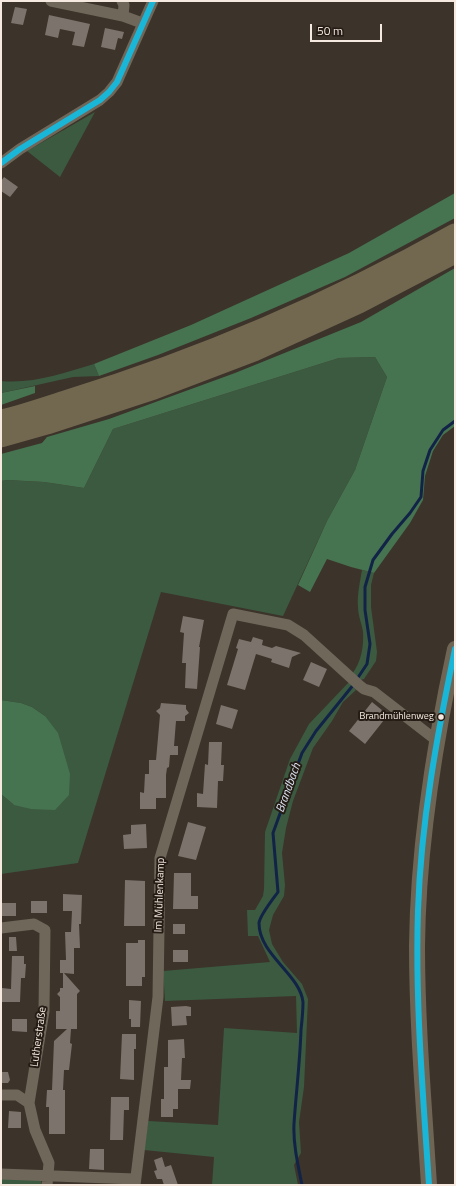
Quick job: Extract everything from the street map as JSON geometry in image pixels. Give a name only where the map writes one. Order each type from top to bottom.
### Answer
[{"type":"highway","points":[[1,420],[149,374],[249,335],[351,289],[455,234]]},
{"type":"highway","points":[[1,437],[47,424],[154,389],[254,351],[359,303],[455,253]]},
{"type":"street","points":[[51,1],[122,16],[142,23]]},
{"type":"street","points":[[122,1],[124,5],[122,16]]},
{"type":"street","points":[[1,163],[20,149],[100,100],[109,92],[117,82],[153,1]]},
{"type":"street","name":"Im Mühlenkamp","points":[[135,1182],[158,997],[160,858],[233,614],[288,625],[304,635],[364,689],[374,692],[436,740]]},
{"type":"street","points":[[428,1185],[417,946],[424,830],[436,740],[455,649]]},
{"type":"street","name":"Lutherstraße","points":[[1,928],[34,924],[45,930],[44,1011],[29,1103],[35,1130],[49,1163],[48,1180]]},
{"type":"street","points":[[1,1095],[17,1095],[29,1103]]},
{"type":"street","points":[[1,1174],[48,1180],[135,1182]]},
{"type":"green space","points":[[95,112],[60,177],[27,151]]},
{"type":"green space","points":[[455,193],[455,218],[345,277],[251,318],[158,355],[99,376],[94,364],[191,325],[349,253]]},
{"type":"green space","points":[[455,268],[455,426],[443,435],[433,451],[425,476],[423,500],[410,523],[374,573],[327,559],[310,592],[298,585],[327,521],[355,470],[387,377],[375,357],[339,358],[113,429],[84,488],[44,482],[1,481],[1,454],[42,443],[47,437],[109,419],[235,373],[361,322]]},
{"type":"green space","points":[[375,357],[387,377],[355,470],[327,521],[283,616],[161,592],[78,863],[1,874],[1,794],[14,805],[45,716],[32,707],[21,703],[1,700],[1,481],[44,482],[84,488],[113,429],[339,358]]},
{"type":"green space","points":[[94,364],[99,376],[73,377],[1,393],[1,381],[13,382],[37,379]]},
{"type":"green space","points":[[35,386],[35,393],[1,405],[1,393]]},
{"type":"green space","points":[[362,570],[374,573],[371,585],[371,607],[377,652],[376,661],[364,679],[360,680],[352,674],[360,660],[363,643],[363,632],[358,602]]},
{"type":"green space","points":[[349,682],[356,690],[343,702],[313,748],[293,801],[286,828],[282,853],[285,885],[284,896],[273,915],[269,930],[272,944],[283,962],[302,984],[308,999],[304,1087],[299,1122],[301,1153],[294,1165],[298,1185],[212,1185],[214,1157],[144,1150],[148,1121],[218,1125],[224,1028],[297,1033],[296,996],[165,1001],[163,971],[270,962],[258,936],[248,936],[247,910],[255,910],[263,896],[265,832],[290,759],[309,724]]},
{"type":"green space","points":[[1,700],[21,703],[32,707],[45,716],[58,733],[70,774],[69,795],[55,810],[31,809],[14,805],[1,794]]},
{"type":"green space","points":[[1,1178],[41,1179],[41,1185],[1,1185]]},
{"type":"building","points":[[15,7],[27,9],[23,25],[11,23]]},
{"type":"building","points":[[49,15],[90,24],[84,47],[72,45],[75,32],[60,29],[58,38],[45,35]]},
{"type":"building","points":[[105,28],[124,32],[122,39],[118,38],[115,50],[101,47]]},
{"type":"building","points":[[4,177],[18,187],[10,197],[1,191],[1,181]]},
{"type":"building","points":[[183,616],[204,620],[199,647],[197,689],[185,688],[186,663],[182,663],[184,633],[180,632]]},
{"type":"building","points":[[253,637],[263,640],[262,645],[272,648],[276,646],[301,653],[292,657],[289,668],[271,662],[272,659],[256,654],[245,690],[227,685],[238,649],[236,648],[239,639],[251,642]]},
{"type":"building","points":[[311,662],[327,669],[319,687],[303,680]]},
{"type":"building","points":[[372,702],[388,715],[365,744],[349,731]]},
{"type":"building","points":[[161,703],[186,705],[186,709],[189,713],[185,716],[185,721],[176,721],[174,746],[178,746],[178,755],[170,755],[169,767],[167,768],[166,775],[166,798],[156,798],[156,809],[140,809],[140,792],[144,793],[145,774],[149,774],[149,760],[156,760],[160,715],[156,711],[160,708]]},
{"type":"building","points":[[221,705],[238,710],[232,729],[216,724]]},
{"type":"building","points":[[209,742],[222,742],[221,765],[224,765],[223,781],[218,781],[217,808],[197,807],[197,793],[203,794],[205,764],[208,765]]},
{"type":"building","points":[[188,822],[206,827],[196,860],[178,856]]},
{"type":"building","points":[[146,824],[147,848],[124,849],[123,835],[131,834],[131,825]]},
{"type":"building","points":[[174,873],[191,873],[191,896],[198,896],[198,909],[173,909]]},
{"type":"building","points":[[125,880],[145,881],[145,926],[124,926]]},
{"type":"building","points":[[63,894],[82,895],[81,924],[79,924],[80,948],[74,948],[74,974],[64,973],[80,991],[77,994],[77,1029],[71,1029],[70,1043],[72,1044],[69,1070],[64,1070],[63,1090],[65,1090],[65,1134],[49,1134],[49,1107],[46,1107],[47,1090],[52,1090],[54,1041],[67,1029],[56,1029],[56,1011],[60,1011],[60,997],[57,994],[60,991],[60,988],[63,988],[63,973],[60,973],[60,960],[66,960],[65,932],[71,932],[72,911],[63,911]]},
{"type":"building","points":[[31,901],[47,901],[47,913],[31,913]]},
{"type":"building","points":[[2,903],[16,903],[16,916],[2,916]]},
{"type":"building","points":[[173,924],[185,924],[185,934],[173,934]]},
{"type":"building","points":[[9,937],[16,937],[17,951],[9,951]]},
{"type":"building","points":[[138,940],[145,940],[145,977],[142,977],[142,986],[126,986],[126,943],[138,943]]},
{"type":"building","points":[[173,950],[188,950],[188,962],[173,962]]},
{"type":"building","points":[[12,956],[24,956],[24,964],[26,964],[25,978],[21,978],[20,1002],[2,1002],[2,988],[11,989]]},
{"type":"building","points":[[129,1000],[141,1001],[140,1027],[131,1027],[131,1019],[129,1019]]},
{"type":"building","points":[[171,1007],[191,1007],[191,1016],[186,1016],[187,1025],[172,1026]]},
{"type":"building","points":[[12,1019],[27,1019],[27,1032],[12,1031]]},
{"type":"building","points":[[122,1034],[136,1034],[136,1049],[134,1049],[134,1080],[120,1079]]},
{"type":"building","points":[[184,1039],[185,1058],[182,1058],[181,1080],[191,1080],[190,1089],[178,1089],[178,1109],[173,1109],[173,1117],[161,1117],[161,1099],[164,1099],[164,1067],[168,1067],[168,1040]]},
{"type":"building","points":[[1,1072],[8,1072],[10,1080],[8,1083],[1,1083]]},
{"type":"building","points":[[111,1097],[129,1097],[129,1110],[124,1110],[123,1140],[110,1140]]},
{"type":"building","points":[[9,1111],[21,1112],[21,1128],[8,1128]]},
{"type":"building","points":[[90,1149],[104,1149],[104,1170],[89,1169]]},
{"type":"building","points":[[162,1157],[165,1167],[171,1165],[178,1185],[164,1185],[162,1179],[157,1179],[154,1171],[157,1170],[154,1160]]},
{"type":"waterway","name":"Brandbach","points":[[357,679],[367,664],[370,644],[365,610],[365,587],[373,560],[421,497],[423,471],[430,450],[443,430],[455,421]]},
{"type":"waterway","name":"Brandbach","points":[[302,1185],[294,1139],[294,1124],[303,1002],[295,982],[265,945],[259,923],[264,912],[278,892],[273,833],[302,753],[316,731],[354,684]]},
{"type":"transit line","points":[[1,163],[20,149],[100,100],[109,92],[117,82],[153,1]]},
{"type":"transit line","points":[[429,1185],[419,1013],[417,944],[418,910],[426,811],[442,714],[455,649]]},
{"type":"place","name":"Brandmühlenweg","points":[[441,717]]}]
